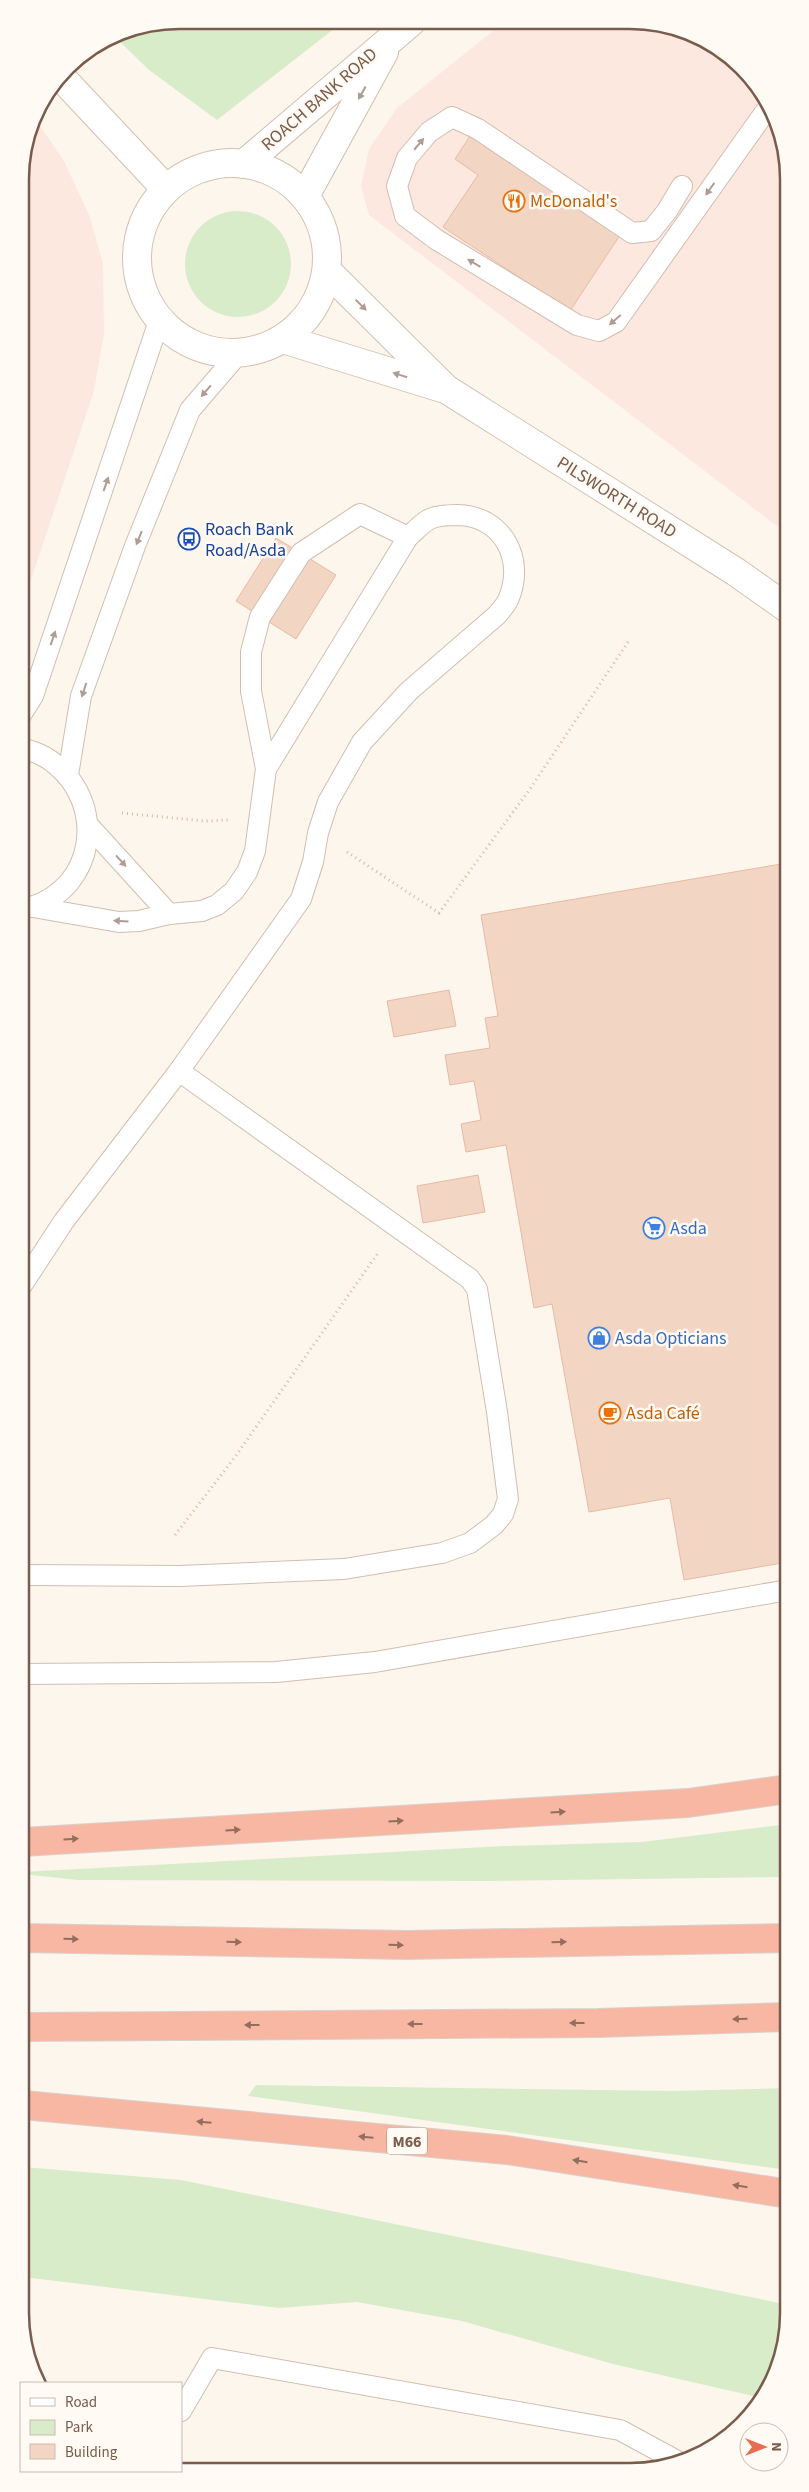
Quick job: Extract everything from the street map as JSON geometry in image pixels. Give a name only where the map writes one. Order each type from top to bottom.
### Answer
[{"type":"highway","points":[[29,1842],[688,1803],[780,1790]]},
{"type":"highway","points":[[29,1938],[408,1945],[780,1938]]},
{"type":"highway","points":[[29,2027],[598,2023],[780,2017]]},
{"type":"highway","name":"M66","points":[[29,2106],[507,2150],[780,2193]]},
{"type":"street","name":"ROACH BANK ROAD","points":[[244,164],[401,29]]},
{"type":"street","name":"ROACH BANK ROAD","points":[[305,196],[401,29]]},
{"type":"street","points":[[65,81],[166,189]]},
{"type":"street","points":[[216,164],[244,164],[267,169],[305,196],[319,219],[326,244],[327,271],[319,297],[304,321],[283,339],[261,349],[238,354],[209,351],[182,340],[159,321],[144,296],[136,268],[138,239],[148,212],[166,189],[189,173],[216,164]]},
{"type":"street","name":"PILSWORTH ROAD","points":[[327,271],[446,389],[736,572],[780,604]]},
{"type":"street","name":"PILSWORTH ROAD","points":[[283,339],[446,389]]},
{"type":"lane","points":[[682,186],[667,211],[651,230],[632,232],[478,129],[452,117],[429,132],[407,158],[398,186],[405,216],[437,240],[577,325],[599,331],[616,322],[765,112]]},
{"type":"lane","points":[[29,702],[33,696],[159,321]]},
{"type":"lane","points":[[68,775],[81,696],[135,546],[190,410],[238,354]]},
{"type":"lane","points":[[29,908],[118,922],[138,921],[169,914],[202,911],[217,905],[234,891],[247,872],[255,851],[266,769],[251,691],[251,652],[260,616],[301,553],[360,514],[408,537]]},
{"type":"lane","points":[[29,1275],[70,1214],[179,1071],[301,899],[313,862],[318,833],[328,802],[362,742],[410,691],[497,615],[508,600],[514,575],[513,554],[502,535],[488,521],[472,515],[450,515],[429,519],[408,537],[266,769]]},
{"type":"lane","points":[[29,752],[48,759],[68,775],[82,798],[87,818],[86,851],[74,876],[56,894],[29,907]]},
{"type":"lane","points":[[87,818],[169,914]]},
{"type":"lane","points":[[29,1575],[180,1576],[344,1569],[442,1553],[470,1543],[494,1525],[503,1514],[508,1499],[497,1412],[477,1289],[470,1279],[179,1071]]},
{"type":"lane","points":[[29,1674],[276,1672],[375,1662],[780,1591]]},
{"type":"lane","points":[[182,2410],[212,2358],[620,2430],[671,2457]]},
{"type":"path","points":[[318,833],[440,913],[530,789],[630,639]]},
{"type":"path","points":[[87,818],[205,821],[258,820]]},
{"type":"path","points":[[175,1536],[235,1457],[398,1226]]},
{"type":"shaded area","points":[[495,29],[650,30],[696,44],[721,60],[736,73],[755,96],[765,113],[772,131],[780,169],[780,528],[369,215],[361,186],[369,149],[397,108]]},
{"type":"shaded area","points":[[39,125],[64,161],[89,215],[103,263],[104,333],[94,391],[29,586],[29,169],[34,140]]},
{"type":"green space","points":[[169,29],[334,29],[217,120],[149,70],[119,41],[140,34]]},
{"type":"green space","points":[[238,211],[258,215],[276,226],[287,244],[291,264],[287,284],[276,302],[258,313],[238,317],[218,313],[200,302],[189,284],[185,264],[189,244],[200,226],[218,215]]},
{"type":"green space","points":[[780,1825],[780,1877],[488,1881],[78,1880],[29,1875],[29,1872],[504,1846],[642,1842]]},
{"type":"green space","points":[[256,2085],[673,2091],[780,2088],[780,2169],[248,2096]]},
{"type":"green space","points":[[29,2167],[181,2180],[780,2303],[780,2323],[769,2370],[754,2396],[613,2364],[462,2321],[357,2302],[279,2308],[29,2278]]},
{"type":"building","name":"McDonald's","points":[[470,136],[620,235],[570,311],[443,227],[478,175],[455,159]]},
{"type":"building","points":[[276,538],[336,575],[296,639],[236,601]]},
{"type":"building","name":"Asda","points":[[780,864],[780,1563],[684,1580],[670,1498],[589,1512],[552,1304],[534,1308],[506,1145],[466,1152],[461,1124],[481,1120],[474,1081],[450,1085],[445,1055],[490,1048],[485,1018],[498,1016],[481,915]]},
{"type":"building","points":[[449,990],[456,1026],[394,1037],[387,1001]]},
{"type":"building","points":[[478,1175],[485,1212],[423,1223],[417,1186]]},
{"type":"place","name":"McDonald's","points":[[514,201]]},
{"type":"place","name":"Roach Bank Road/Asda","points":[[189,539]]},
{"type":"place","name":"Asda","points":[[654,1228]]},
{"type":"place","name":"Asda Opticians","points":[[599,1338]]},
{"type":"place","name":"Asda Café","points":[[610,1413]]}]
